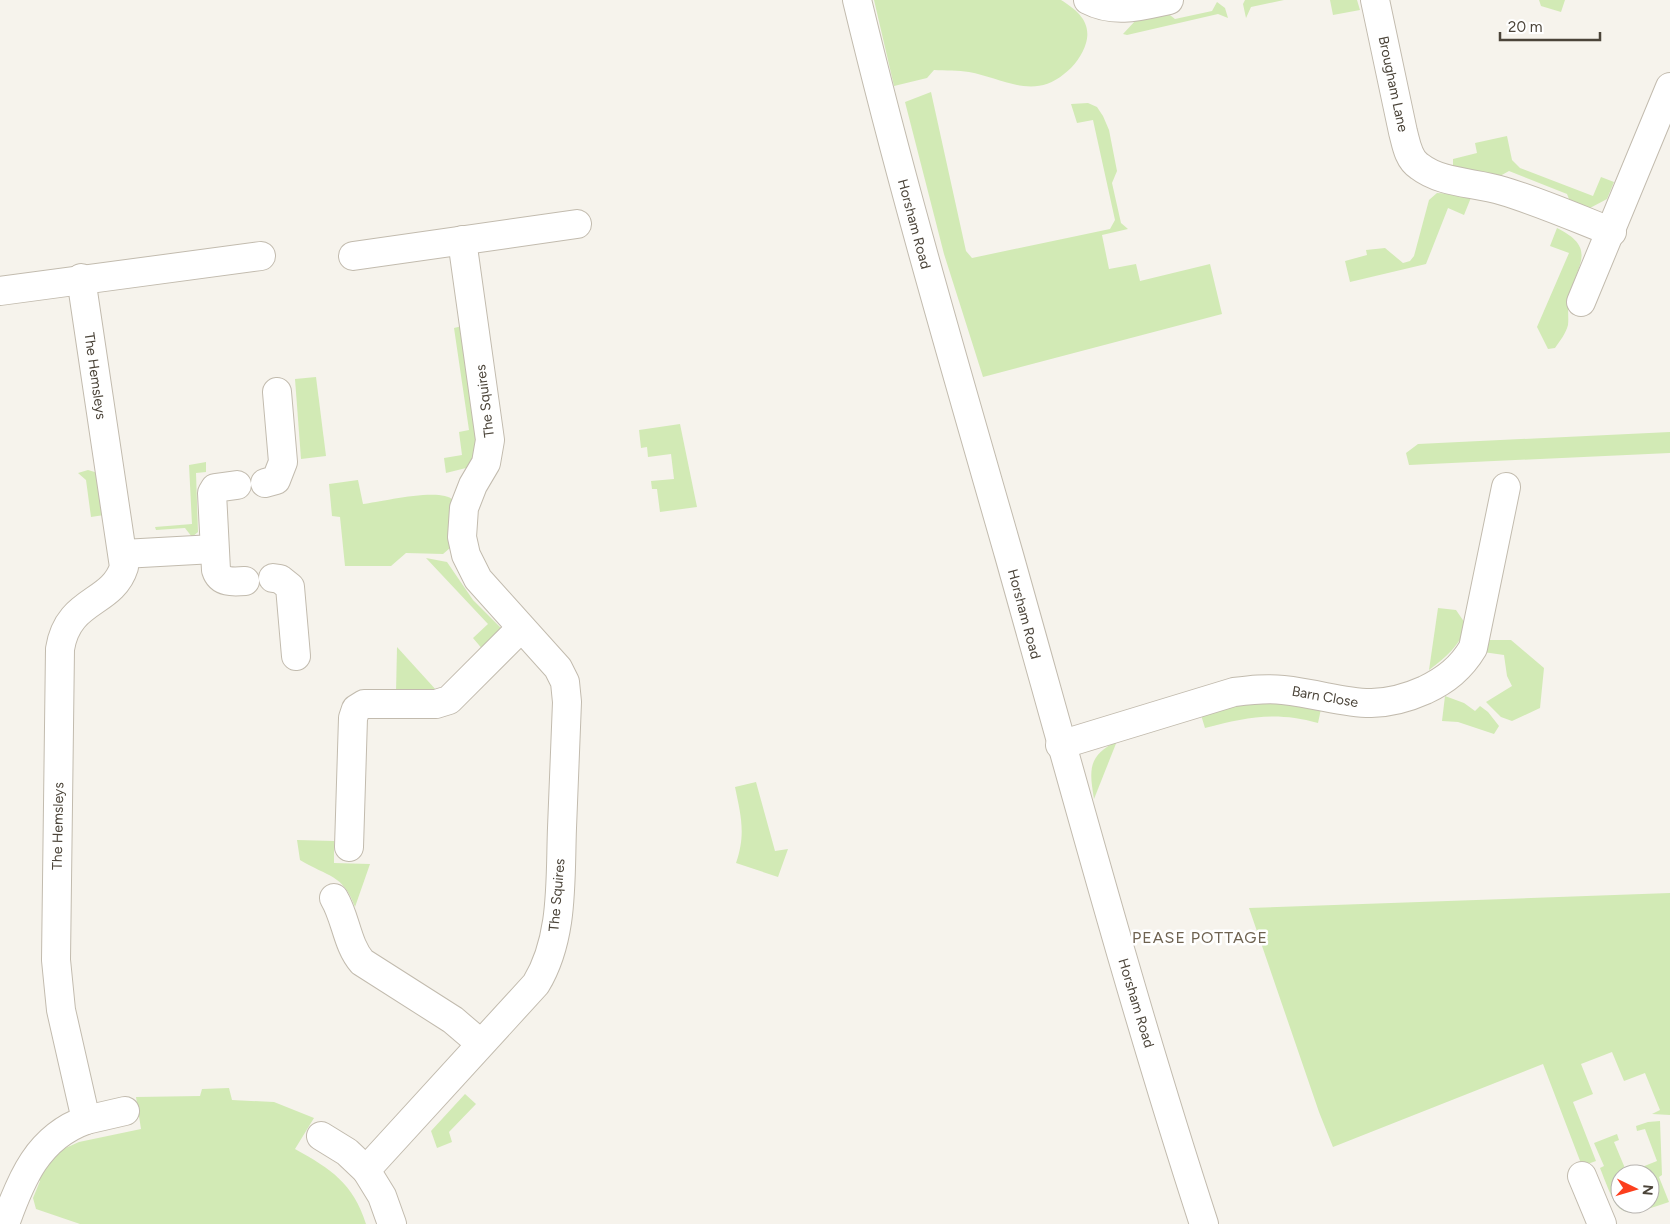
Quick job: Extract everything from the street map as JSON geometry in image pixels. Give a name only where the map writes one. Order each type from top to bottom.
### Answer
[{"type":"street","name":"Horsham Road","points":[[857,0],[939,316],[1010,558],[1060,745],[1204,1224]]},
{"type":"street","points":[[1088,0],[1100,6],[1122,8],[1169,0]]},
{"type":"street","name":"Brougham Lane","points":[[1375,0],[1403,132],[1408,150],[1417,165],[1430,174],[1447,180],[1468,182],[1503,191],[1612,232]]},
{"type":"street","points":[[1582,302],[1670,87]]},
{"type":"street","points":[[353,256],[577,224]]},
{"type":"street","name":"The Squires","points":[[366,1170],[480,1043],[536,984],[543,971],[553,942],[558,909],[567,691],[565,682],[558,668],[473,572],[463,545],[464,508],[473,485],[486,463],[490,440],[462,240]]},
{"type":"street","points":[[0,290],[261,256]]},
{"type":"street","name":"The Hemsleys","points":[[81,278],[106,458],[123,554],[121,574],[106,591],[70,620],[62,634],[60,649],[56,960],[61,1010],[86,1120]]},
{"type":"street","points":[[265,483],[276,480],[283,462],[277,392]]},
{"type":"street","points":[[237,485],[220,486],[215,488],[212,493],[214,550],[218,576],[222,580],[245,581]]},
{"type":"street","name":"Barn Close","points":[[1060,745],[1234,692],[1264,689],[1285,690],[1364,704],[1383,703],[1400,699],[1436,685],[1450,676],[1464,662],[1473,648],[1506,486]]},
{"type":"street","points":[[123,554],[214,550]]},
{"type":"street","points":[[273,578],[280,579],[290,587],[296,656]]},
{"type":"street","points":[[349,847],[353,718],[356,709],[364,704],[436,704],[449,700],[521,628]]},
{"type":"street","points":[[334,898],[344,916],[355,952],[362,962],[425,1002],[480,1043]]},
{"type":"street","points":[[5,1224],[17,1192],[36,1156],[56,1136],[86,1120],[125,1111]]},
{"type":"street","points":[[321,1136],[347,1152],[366,1170],[382,1196],[392,1224]]},
{"type":"street","points":[[1584,1182],[1602,1224]]},
{"type":"green space","points":[[874,0],[1061,0],[1082,17],[1087,29],[1086,43],[1078,60],[1068,71],[1052,82],[1041,86],[1017,85],[965,71],[934,70],[927,78],[894,86]]},
{"type":"green space","points":[[1245,0],[1284,0],[1251,7],[1246,18],[1243,4]]},
{"type":"green space","points":[[1330,0],[1357,0],[1360,10],[1333,15]]},
{"type":"green space","points":[[1539,0],[1565,0],[1561,12],[1541,6]]},
{"type":"green space","points":[[1217,2],[1225,8],[1228,18],[1218,14],[1127,35],[1123,34],[1136,20],[1166,12],[1175,19],[1212,11]]},
{"type":"green space","points":[[931,92],[966,251],[972,258],[1110,229],[1115,220],[1093,120],[1077,123],[1071,104],[1088,103],[1097,107],[1109,130],[1117,171],[1112,183],[1121,223],[1128,229],[1102,235],[1109,269],[1136,264],[1140,281],[1210,264],[1222,314],[983,377],[944,254],[905,102]]},
{"type":"green space","points":[[1507,136],[1512,160],[1520,168],[1593,196],[1601,177],[1614,182],[1607,199],[1590,208],[1571,204],[1567,194],[1509,171],[1500,176],[1453,167],[1453,159],[1477,153],[1475,143]]},
{"type":"green space","points":[[1437,193],[1472,195],[1464,215],[1448,208],[1426,264],[1350,282],[1345,261],[1367,255],[1366,250],[1385,248],[1403,263],[1410,261],[1414,256],[1429,200]]},
{"type":"green space","points":[[1557,228],[1578,243],[1581,258],[1569,298],[1567,328],[1555,348],[1548,349],[1537,327],[1569,253],[1550,246]]},
{"type":"green space","points":[[462,326],[478,443],[472,462],[466,468],[446,473],[444,458],[462,455],[459,432],[469,430],[454,328]]},
{"type":"green space","points":[[316,377],[326,456],[301,459],[295,379]]},
{"type":"green space","points":[[680,424],[697,507],[660,512],[657,489],[652,489],[651,481],[674,479],[671,454],[648,457],[647,447],[641,448],[639,430]]},
{"type":"green space","points":[[1670,432],[1670,453],[1409,465],[1406,453],[1418,444]]},
{"type":"green space","points":[[206,462],[206,472],[196,473],[198,532],[192,537],[185,528],[156,530],[155,527],[192,524],[189,465]]},
{"type":"green space","points":[[88,470],[98,473],[104,515],[91,517],[86,480],[78,473]]},
{"type":"green space","points":[[358,480],[363,504],[424,495],[446,496],[453,500],[450,548],[443,554],[406,553],[391,566],[345,566],[340,517],[332,516],[329,484]]},
{"type":"green space","points":[[426,558],[447,562],[473,600],[504,631],[484,651],[473,638],[488,624]]},
{"type":"green space","points":[[1438,608],[1456,610],[1467,626],[1451,651],[1429,670]]},
{"type":"green space","points":[[1487,640],[1511,640],[1544,668],[1540,708],[1512,721],[1501,717],[1486,702],[1512,686],[1507,676],[1504,655],[1483,652]]},
{"type":"green space","points":[[397,647],[437,691],[396,693]]},
{"type":"green space","points":[[1445,696],[1464,703],[1475,711],[1480,706],[1488,712],[1499,726],[1494,734],[1458,722],[1442,721]]},
{"type":"green space","points":[[1273,701],[1321,709],[1318,723],[1303,719],[1275,716],[1248,718],[1205,728],[1201,715],[1240,704]]},
{"type":"green space","points":[[1117,741],[1094,799],[1091,779],[1093,764],[1100,752]]},
{"type":"green space","points":[[756,782],[775,851],[788,849],[778,877],[736,863],[742,834],[741,816],[735,787]]},
{"type":"green space","points":[[297,840],[334,841],[334,863],[370,864],[355,907],[340,882],[300,860]]},
{"type":"green space","points":[[1670,893],[1670,1115],[1652,1114],[1660,1110],[1645,1073],[1624,1081],[1612,1052],[1581,1064],[1593,1094],[1573,1102],[1596,1161],[1582,1166],[1543,1064],[1333,1147],[1319,1112],[1249,908]]},
{"type":"green space","points":[[229,1088],[232,1100],[274,1102],[314,1118],[295,1149],[319,1163],[339,1179],[354,1198],[366,1224],[80,1224],[36,1209],[33,1198],[40,1181],[33,1177],[61,1150],[79,1142],[141,1129],[136,1097],[200,1096],[202,1089]]},
{"type":"green space","points":[[465,1094],[476,1104],[449,1132],[452,1142],[437,1148],[431,1131]]},
{"type":"green space","points":[[1660,1121],[1662,1175],[1660,1176],[1660,1164],[1650,1164],[1657,1161],[1645,1129],[1637,1131],[1636,1126]]},
{"type":"green space","points":[[1617,1134],[1619,1140],[1614,1142],[1623,1164],[1610,1164],[1610,1192],[1600,1168],[1604,1166],[1594,1143]]},
{"type":"green space","points":[[1660,1180],[1669,1202],[1660,1205]]},
{"type":"district","name":"PEASE POTTAGE","points":[[1200,937]]}]
